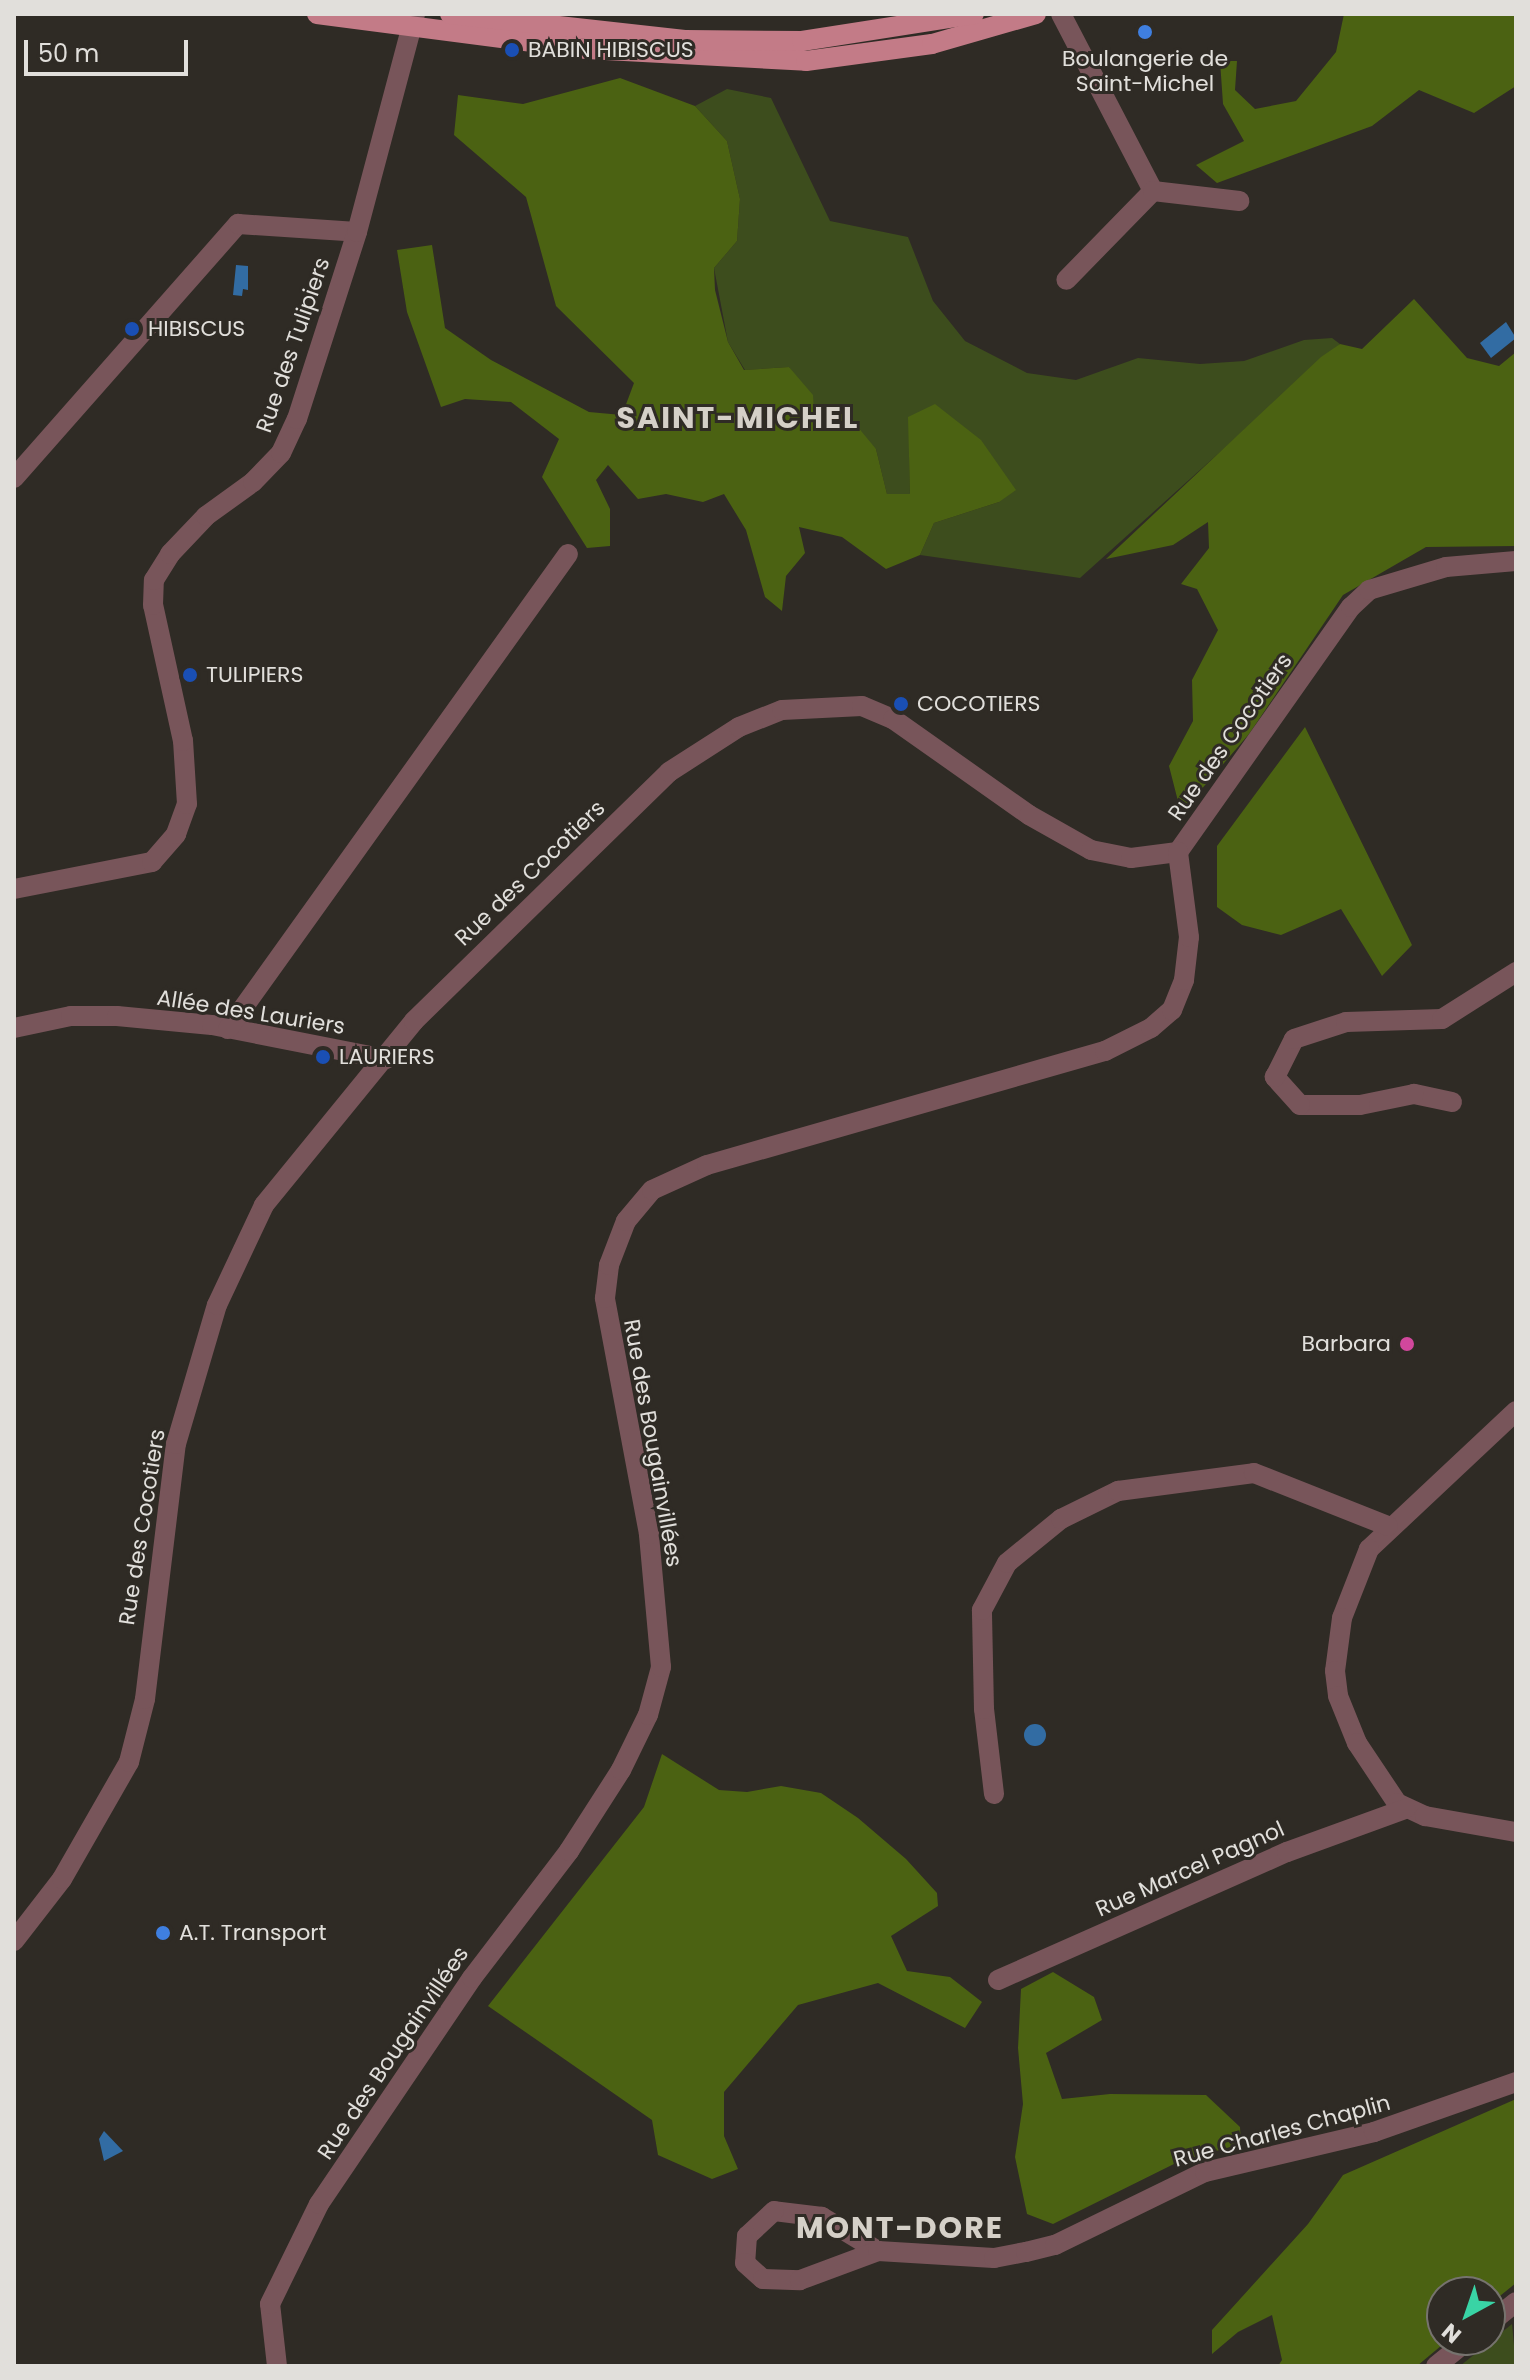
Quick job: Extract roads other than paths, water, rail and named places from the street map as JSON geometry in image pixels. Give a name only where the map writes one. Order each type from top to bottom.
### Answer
[{"type":"main road","points":[[317,14],[413,20],[587,49],[806,61],[932,44],[1036,14]]},
{"type":"main road","points":[[450,14],[685,40],[802,41],[974,14]]},
{"type":"street","points":[[1061,14],[1153,191]]},
{"type":"street","name":"Rue des Tulipiers","points":[[14,889],[152,862],[176,834],[187,804],[183,741],[153,605],[154,580],[170,554],[206,516],[253,482],[281,453],[306,394],[357,232],[413,20]]},
{"type":"street","points":[[1153,191],[1239,201]]},
{"type":"street","points":[[1066,280],[1153,191]]},
{"type":"street","points":[[14,478],[238,224],[357,232]]},
{"type":"street","points":[[228,1029],[568,554]]},
{"type":"street","name":"Rue des Cocotiers","points":[[14,1941],[62,1879],[129,1762],[145,1699],[176,1444],[217,1305],[264,1205],[414,1021],[669,772],[739,727],[782,710],[862,706],[893,719],[1017,807],[1091,850],[1131,858],[1178,852],[1351,607],[1369,590],[1446,567],[1516,561]]},
{"type":"street","name":"Rue des Bougainvillées","points":[[277,2366],[270,2304],[319,2204],[472,1978],[569,1851],[621,1770],[648,1715],[661,1667],[649,1534],[605,1298],[609,1265],[626,1221],[652,1190],[707,1165],[1105,1051],[1151,1028],[1172,1010],[1184,980],[1189,937],[1178,852]]},
{"type":"street","points":[[1452,1102],[1414,1094],[1360,1105],[1300,1105],[1275,1077],[1294,1039],[1346,1022],[1442,1019],[1516,972]]},
{"type":"street","name":"Allée des Lauriers","points":[[14,1028],[71,1016],[117,1016],[228,1029],[386,1059]]},
{"type":"street","points":[[1516,1411],[1388,1526],[1357,1575],[1342,1618],[1335,1671],[1338,1696],[1357,1743],[1405,1809],[1477,1828],[1516,1832]]},
{"type":"street","points":[[994,1794],[984,1709],[982,1610],[1007,1563],[1061,1519],[1142,1485],[1254,1473],[1388,1526]]},
{"type":"street","name":"Rue Marcel Pagnol","points":[[998,1980],[1287,1852],[1405,1809]]},
{"type":"street","name":"Rue Charles Chaplin","points":[[878,2251],[822,2217],[774,2211],[747,2236],[745,2263],[763,2279],[800,2280],[878,2251],[994,2258],[1055,2245],[1205,2172],[1374,2132],[1516,2082]]},
{"type":"water","points":[[236,265],[248,266],[248,290],[243,289],[242,296],[233,295]]},
{"type":"water","points":[[1506,322],[1516,338],[1491,358],[1480,343]]},
{"type":"water","points":[[1035,1724],[1043,1727],[1046,1735],[1043,1743],[1035,1746],[1027,1743],[1024,1735],[1027,1727]]},
{"type":"water","points":[[104,2131],[123,2151],[104,2161],[99,2139]]},
{"type":"place","name":"Boulangerie de Saint-Michel","points":[[1145,32]]},
{"type":"place","name":"BABIN HIBISCUS","points":[[512,50]]},
{"type":"place","name":"HIBISCUS","points":[[132,329]]},
{"type":"place","name":"TULIPIERS","points":[[190,675]]},
{"type":"place","name":"COCOTIERS","points":[[901,704]]},
{"type":"place","name":"LAURIERS","points":[[323,1057]]},
{"type":"place","name":"Barbara","points":[[1407,1344]]},
{"type":"place","name":"A.T. Transport","points":[[163,1933]]},
{"type":"district","name":"SAINT-MICHEL","points":[[738,418]]},
{"type":"district","name":"MONT-DORE","points":[[900,2228]]}]
